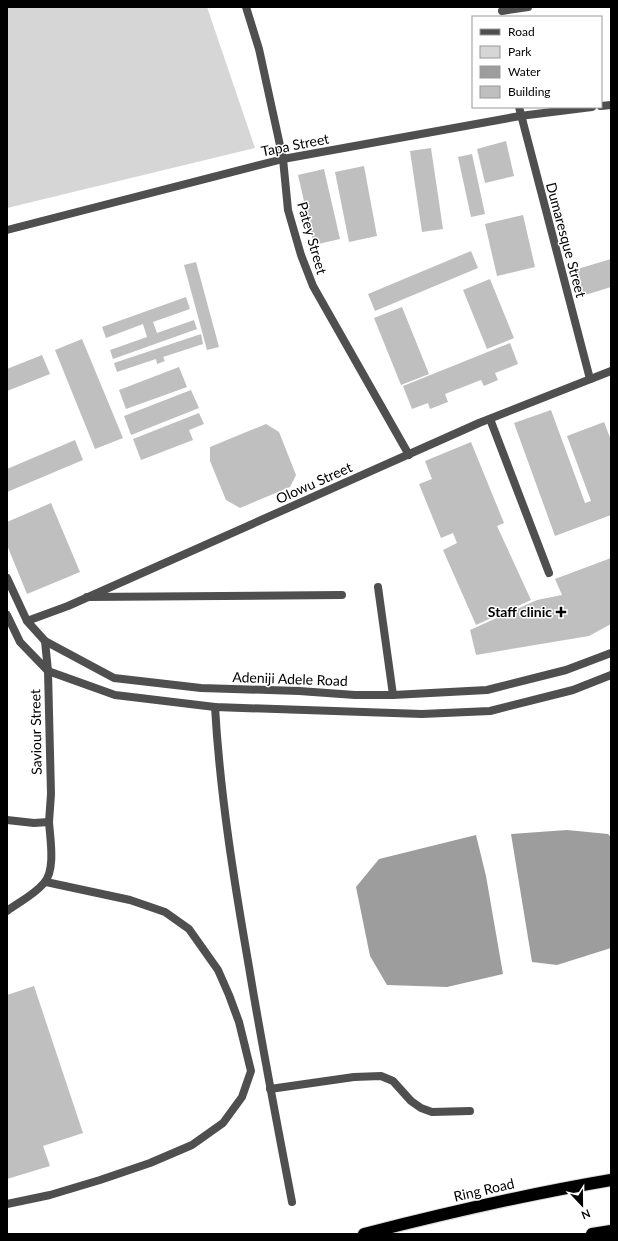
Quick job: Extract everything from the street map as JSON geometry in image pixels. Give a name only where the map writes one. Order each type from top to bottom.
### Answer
[{"type":"highway","name":"Ring Road","points":[[364,1234],[552,1190],[611,1180]]},
{"type":"highway","points":[[592,1234],[611,1230]]},
{"type":"street","name":"Patey Street","points":[[246,7],[259,49],[283,159],[288,210],[301,255],[313,286],[409,455]]},
{"type":"street","points":[[502,12],[528,7]]},
{"type":"street","name":"Dumaresque Street","points":[[519,108],[590,379]]},
{"type":"street","name":"Tapa Street","points":[[7,230],[283,159],[520,116],[584,108]]},
{"type":"street","name":"Olowu Street","points":[[28,621],[68,606],[490,419],[611,371]]},
{"type":"street","points":[[490,419],[549,573]]},
{"type":"street","name":"Adeniji Adele Road","points":[[7,578],[28,621],[45,641],[114,678],[201,688],[299,691],[355,695],[393,695],[487,690],[566,670],[611,652]]},
{"type":"street","points":[[378,587],[393,695]]},
{"type":"street","points":[[86,597],[342,595]]},
{"type":"street","points":[[7,615],[20,642],[48,671],[115,695],[215,707],[422,714],[490,711],[573,690],[611,675]]},
{"type":"street","name":"Saviour Street","points":[[45,641],[48,671],[51,794],[49,822],[51,867],[46,882]]},
{"type":"street","points":[[215,707],[219,764],[232,872],[270,1089],[292,1202]]},
{"type":"street","points":[[7,820],[34,823],[49,822]]},
{"type":"street","points":[[7,911],[34,893],[46,882],[130,900],[165,912],[189,929],[218,970],[239,1022],[251,1071],[242,1097],[223,1123],[192,1145],[150,1163],[100,1180],[50,1195],[7,1204]]},
{"type":"street","points":[[270,1089],[354,1077],[381,1076],[393,1081],[411,1101],[421,1108],[432,1112],[470,1111]]},
{"type":"green space","points":[[7,7],[207,7],[255,148],[7,208]]},
{"type":"water","points":[[567,830],[608,834],[611,837],[611,948],[557,965],[532,962],[511,834]]},
{"type":"water","points":[[476,835],[486,876],[503,974],[447,987],[387,985],[370,956],[356,887],[379,859]]},
{"type":"building","points":[[506,141],[514,176],[485,183],[477,149]]},
{"type":"building","points":[[431,148],[443,229],[422,232],[410,151]]},
{"type":"building","points":[[472,154],[485,214],[471,217],[458,157]]},
{"type":"building","points":[[364,166],[377,236],[349,242],[335,172]]},
{"type":"building","points":[[324,169],[340,239],[314,245],[298,175]]},
{"type":"building","points":[[523,215],[535,267],[497,276],[485,224]]},
{"type":"building","points":[[471,251],[478,268],[375,311],[368,294]]},
{"type":"building","points":[[611,259],[611,287],[582,296],[574,270]]},
{"type":"building","points":[[196,262],[219,347],[207,350],[184,265]]},
{"type":"building","points":[[490,279],[514,338],[487,349],[463,290]]},
{"type":"building","points":[[186,297],[190,309],[153,322],[157,333],[194,320],[197,329],[113,359],[110,350],[147,337],[143,324],[106,338],[102,327]]},
{"type":"building","points":[[402,307],[429,374],[401,385],[374,318]]},
{"type":"building","points":[[201,334],[203,344],[163,357],[165,361],[157,364],[156,359],[117,372],[114,363]]},
{"type":"building","points":[[82,339],[123,438],[95,449],[55,350]]},
{"type":"building","points":[[510,343],[518,364],[495,373],[498,380],[484,386],[481,380],[445,394],[448,402],[430,409],[428,403],[412,409],[403,386]]},
{"type":"building","points":[[42,355],[50,374],[7,391],[7,369]]},
{"type":"building","points":[[179,367],[187,387],[126,409],[119,390]]},
{"type":"building","points":[[191,390],[199,408],[131,435],[124,416]]},
{"type":"building","points":[[551,410],[585,503],[591,501],[567,436],[604,422],[611,440],[611,515],[555,536],[514,423]]},
{"type":"building","points":[[199,413],[204,424],[189,430],[193,440],[141,460],[133,439]]},
{"type":"building","points":[[266,424],[279,432],[296,475],[290,487],[240,508],[226,500],[210,461],[210,447]]},
{"type":"building","points":[[75,440],[83,460],[7,492],[7,469]]},
{"type":"building","points":[[471,442],[504,523],[497,526],[531,600],[476,625],[443,550],[457,543],[453,533],[441,538],[419,484],[432,479],[425,461]]},
{"type":"building","points":[[51,503],[80,572],[27,594],[7,545],[7,522]]},
{"type":"building","name":"Staff clinic","points":[[611,558],[611,624],[589,636],[476,655],[470,630],[537,600],[562,595],[555,579]]},
{"type":"building","points":[[34,986],[83,1133],[43,1146],[50,1166],[7,1179],[7,995]]},
{"type":"place","name":"Staff clinic","points":[[561,612]]}]
